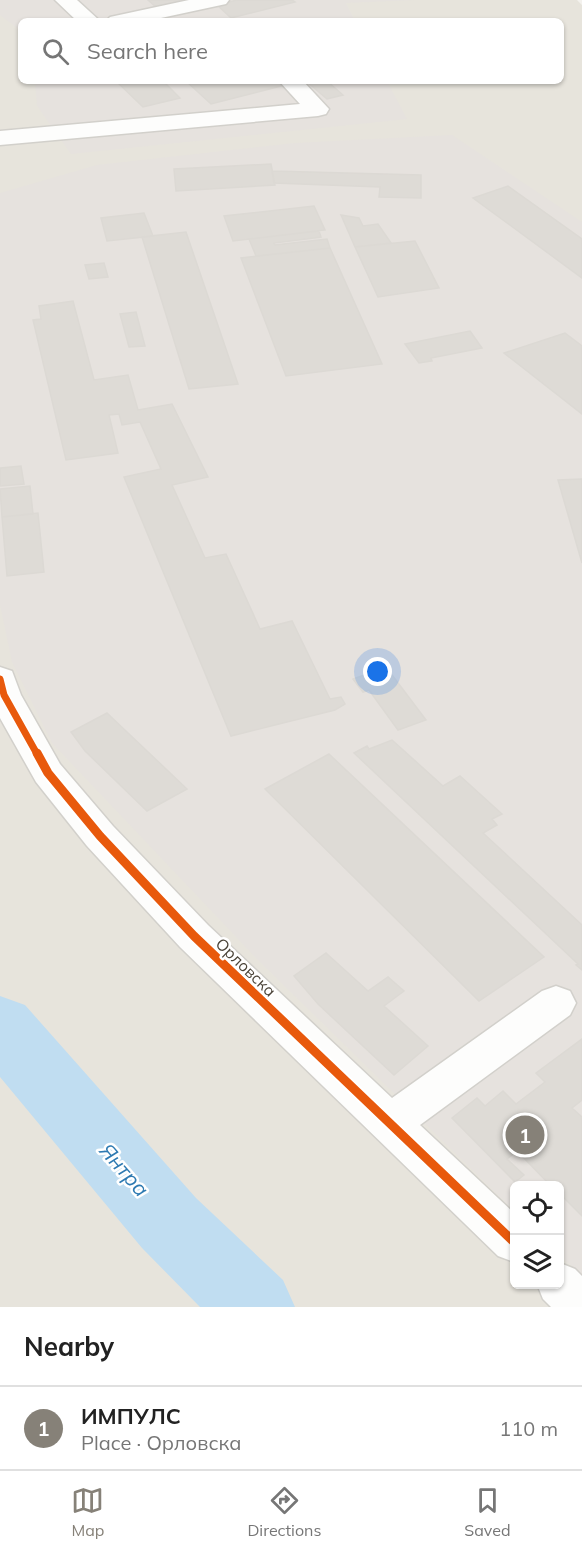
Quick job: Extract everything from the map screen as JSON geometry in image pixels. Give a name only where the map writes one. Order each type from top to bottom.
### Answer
[{"type":"street","points":[[65,0],[86,18]]},
{"type":"street","points":[[131,18],[208,1],[222,18]]},
{"type":"street","points":[[0,138],[318,109],[293,84]]},
{"type":"street","name":"Орловска","points":[[0,679],[4,695],[48,773],[100,836],[194,936],[510,1238]]},
{"type":"street","points":[[389,1124],[556,1003]]},
{"type":"street","points":[[564,1289],[582,1306]]},
{"type":"shaded area","points":[[0,0],[577,0],[582,5],[582,1307],[0,1307]]},
{"type":"shaded area","points":[[0,0],[416,0],[346,3],[354,18],[18,18],[18,29],[0,15]]},
{"type":"shaded area","points":[[35,84],[389,84],[407,119],[71,154],[37,106]]},
{"type":"shaded area","points":[[452,135],[582,222],[582,1276],[564,1259],[564,1181],[510,1181],[510,1207],[257,959],[52,743],[12,662],[0,605],[0,193],[97,165],[295,143]]},
{"type":"building","points":[[148,0],[190,0],[158,9]]},
{"type":"building","points":[[237,0],[292,0],[295,2],[231,18],[217,5]]},
{"type":"building","points":[[119,84],[166,84],[180,98],[143,107]]},
{"type":"building","points":[[189,84],[285,85],[211,104]]},
{"type":"building","points":[[310,84],[330,84],[343,95],[327,99]]},
{"type":"building","points":[[271,164],[275,185],[176,191],[174,169]]},
{"type":"building","points":[[272,171],[421,175],[421,198],[379,197],[380,187],[274,183]]},
{"type":"building","points":[[508,186],[582,239],[582,278],[473,198]]},
{"type":"building","points":[[314,206],[325,230],[233,241],[224,216]]},
{"type":"building","points":[[144,213],[153,236],[107,241],[101,218]]},
{"type":"building","points":[[341,215],[359,218],[363,226],[378,224],[391,243],[355,247]]},
{"type":"building","points":[[319,231],[321,237],[274,243],[275,245],[327,239],[330,248],[256,256],[249,239]]},
{"type":"building","points":[[186,232],[238,384],[189,389],[142,237]]},
{"type":"building","points":[[415,241],[439,288],[378,297],[355,247]]},
{"type":"building","points":[[330,248],[382,364],[286,376],[241,258]]},
{"type":"building","points":[[104,263],[108,277],[89,279],[85,265]]},
{"type":"building","points":[[73,301],[94,380],[128,375],[138,410],[172,404],[208,477],[172,485],[205,558],[226,554],[260,629],[292,621],[330,699],[341,697],[345,704],[335,710],[231,736],[124,477],[161,469],[140,422],[122,425],[119,414],[109,415],[118,453],[66,460],[33,320],[41,319],[39,306]]},
{"type":"building","points":[[136,312],[145,346],[129,347],[120,314]]},
{"type":"building","points":[[470,331],[482,348],[431,358],[432,361],[419,363],[405,344]]},
{"type":"building","points":[[565,333],[582,346],[582,414],[504,353]]},
{"type":"building","points":[[21,466],[24,484],[0,486],[0,468]]},
{"type":"building","points":[[582,479],[582,563],[558,480]]},
{"type":"building","points":[[30,486],[33,514],[2,517],[0,489]]},
{"type":"building","points":[[38,513],[44,572],[7,576],[2,517]]},
{"type":"building","points":[[386,667],[426,720],[398,730],[369,690],[363,692],[353,679]]},
{"type":"building","points":[[107,713],[187,789],[147,811],[85,751],[71,732]]},
{"type":"building","points":[[392,740],[443,786],[460,776],[502,814],[492,819],[497,825],[483,833],[582,925],[582,970],[354,753],[367,746],[369,749]]},
{"type":"building","points":[[329,754],[544,957],[479,1001],[265,789]]},
{"type":"building","points":[[326,953],[368,991],[388,977],[404,991],[384,1006],[428,1046],[394,1075],[318,1004],[294,976]]},
{"type":"building","points":[[582,1039],[582,1100],[572,1108],[582,1117],[582,1216],[564,1198],[564,1181],[546,1181],[517,1151],[507,1159],[524,1175],[514,1181],[452,1118],[477,1098],[485,1106],[503,1091],[516,1104],[545,1082],[536,1073]]},
{"type":"waterway","name":"Янтра","points":[[0,1026],[169,1223],[255,1307]]},
{"type":"cycle path","points":[[0,679],[4,695],[48,773],[100,836],[194,936],[510,1238]]},
{"type":"place","name":"ИМПУЛС","points":[[525,1135]]}]
